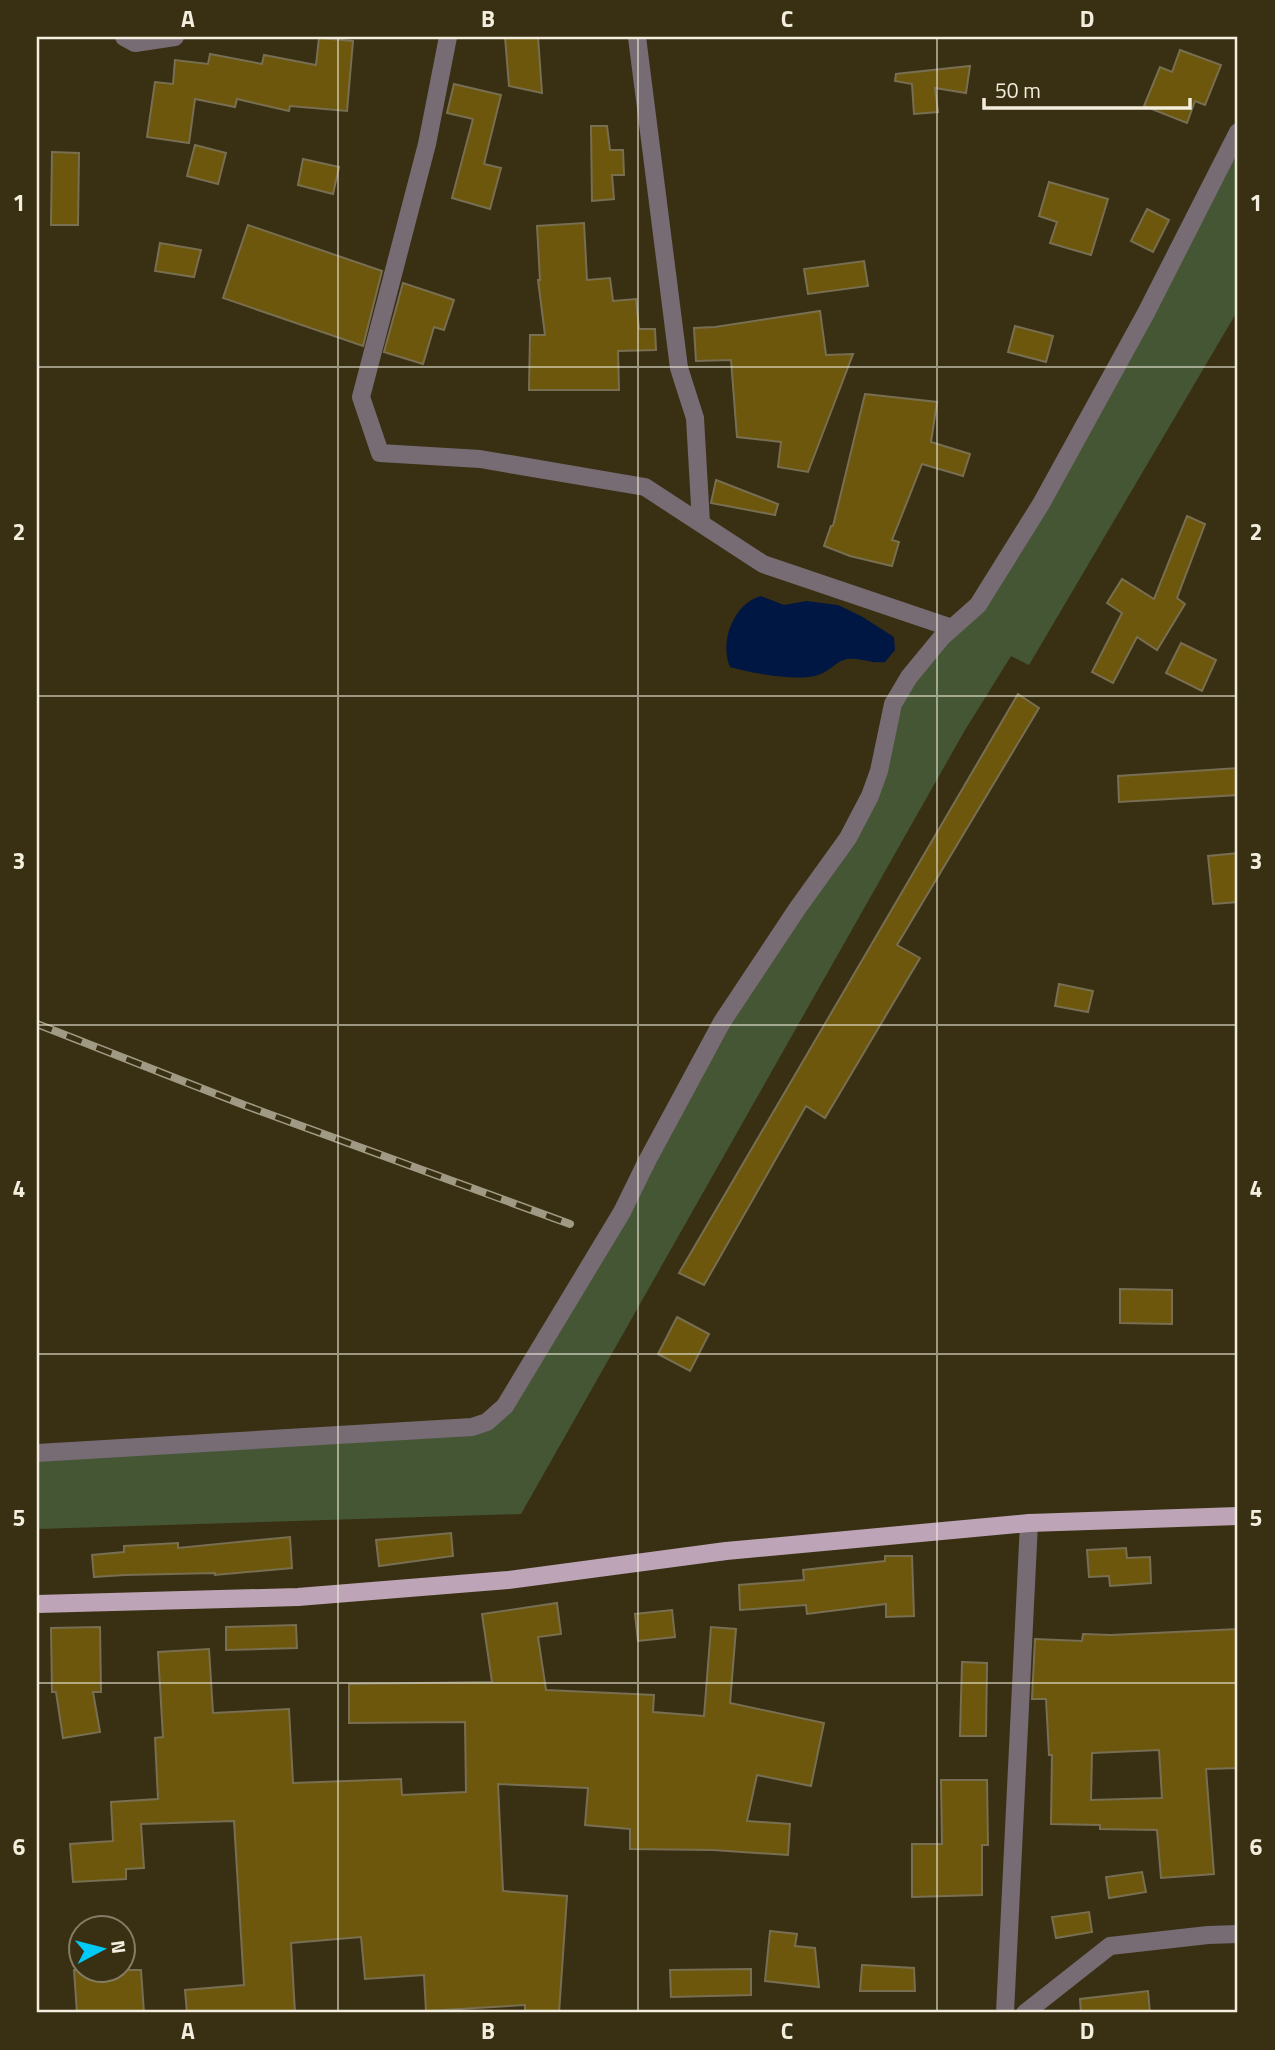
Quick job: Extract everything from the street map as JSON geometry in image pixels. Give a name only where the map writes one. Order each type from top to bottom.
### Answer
[{"type":"main road","points":[[37,1604],[298,1597],[508,1580],[726,1551],[1029,1523],[1238,1516]]},
{"type":"street","points":[[124,37],[135,43],[175,37]]},
{"type":"street","points":[[448,37],[427,144],[361,397],[380,453],[480,459],[645,487],[763,564],[952,628]]},
{"type":"street","points":[[637,37],[679,368],[695,418],[701,523]]},
{"type":"street","points":[[37,1453],[472,1427],[487,1422],[505,1406],[622,1212],[646,1161],[722,1022],[848,838],[870,796],[879,771],[893,704],[909,677],[952,628],[978,605],[1041,504],[1146,313],[1238,132]]},
{"type":"street","points":[[1005,2013],[1029,1523]]},
{"type":"street","points":[[1025,2013],[1110,1946],[1238,1934]]},
{"type":"green space","points":[[1238,132],[1238,310],[1029,665],[1011,656],[965,730],[521,1514],[37,1529],[37,1453],[472,1427],[505,1406],[693,1074],[848,838],[893,704],[978,605]]},
{"type":"water","points":[[761,596],[784,605],[806,601],[838,605],[894,637],[895,650],[885,662],[847,659],[822,674],[809,677],[774,676],[730,667],[726,646],[731,625],[743,607]]},
{"type":"building","points":[[505,37],[538,37],[542,93],[509,86]]},
{"type":"building","points":[[319,38],[353,41],[347,111],[290,106],[289,111],[237,99],[235,107],[195,99],[189,143],[147,137],[155,82],[173,84],[175,60],[208,64],[210,54],[262,64],[264,55],[316,65]]},
{"type":"building","points":[[1180,50],[1221,65],[1205,105],[1195,101],[1187,123],[1144,106],[1160,67],[1172,72]]},
{"type":"building","points":[[970,66],[966,93],[935,88],[938,112],[914,114],[912,84],[895,81],[896,74]]},
{"type":"building","points":[[454,84],[501,95],[484,164],[501,168],[490,209],[452,198],[473,119],[447,113]]},
{"type":"building","points":[[591,126],[607,126],[610,150],[623,150],[624,175],[612,175],[614,199],[592,201]]},
{"type":"building","points":[[195,145],[226,153],[218,184],[187,176]]},
{"type":"building","points":[[52,152],[79,153],[78,225],[51,225]]},
{"type":"building","points":[[303,159],[339,167],[333,194],[298,185]]},
{"type":"building","points":[[1049,182],[1108,199],[1091,255],[1050,243],[1057,222],[1039,216]]},
{"type":"building","points":[[1147,209],[1169,220],[1153,252],[1131,241]]},
{"type":"building","points":[[584,223],[587,280],[610,278],[613,301],[636,299],[639,329],[655,329],[656,350],[618,351],[619,390],[529,390],[530,335],[545,335],[538,280],[537,226]]},
{"type":"building","points":[[248,225],[382,271],[363,346],[223,298]]},
{"type":"building","points":[[160,243],[201,250],[194,277],[155,271]]},
{"type":"building","points":[[864,261],[868,286],[808,294],[804,269]]},
{"type":"building","points":[[403,283],[454,300],[444,330],[434,327],[423,364],[384,352]]},
{"type":"building","points":[[820,311],[826,355],[853,354],[808,472],[778,467],[781,442],[737,437],[731,360],[696,361],[694,328]]},
{"type":"building","points":[[1015,326],[1053,336],[1046,362],[1008,352]]},
{"type":"building","points":[[865,394],[937,402],[931,442],[970,454],[963,476],[922,464],[892,540],[899,542],[892,566],[850,556],[824,546],[833,526]]},
{"type":"building","points":[[716,480],[778,504],[775,515],[711,503]]},
{"type":"building","points":[[1187,516],[1205,524],[1177,598],[1185,604],[1157,650],[1137,637],[1113,683],[1092,672],[1122,613],[1107,603],[1122,579],[1154,599]]},
{"type":"building","points":[[1181,643],[1216,660],[1202,691],[1166,673]]},
{"type":"building","points":[[1018,694],[1039,708],[897,945],[920,958],[825,1118],[806,1106],[704,1285],[679,1273]]},
{"type":"building","points":[[1238,768],[1238,795],[1119,802],[1118,776]]},
{"type":"building","points":[[1238,853],[1238,902],[1213,904],[1208,856]]},
{"type":"building","points":[[1059,984],[1093,991],[1088,1012],[1055,1006]]},
{"type":"building","points":[[1120,1289],[1172,1290],[1172,1324],[1120,1323]]},
{"type":"building","points":[[677,1317],[709,1334],[690,1371],[658,1354]]},
{"type":"building","points":[[451,1533],[453,1556],[379,1566],[376,1540]]},
{"type":"building","points":[[290,1537],[292,1568],[215,1575],[94,1577],[92,1555],[124,1552],[124,1546],[178,1543],[178,1548]]},
{"type":"building","points":[[1126,1548],[1127,1558],[1150,1557],[1151,1583],[1110,1586],[1109,1576],[1089,1577],[1087,1550]]},
{"type":"building","points":[[885,1556],[912,1556],[914,1616],[886,1617],[886,1604],[807,1614],[806,1605],[740,1610],[739,1585],[804,1580],[803,1570],[885,1561]]},
{"type":"building","points":[[557,1603],[561,1634],[538,1637],[546,1690],[654,1695],[653,1712],[704,1716],[711,1627],[736,1629],[730,1703],[824,1723],[811,1786],[757,1775],[747,1821],[790,1824],[788,1855],[713,1850],[630,1849],[630,1829],[585,1825],[588,1788],[498,1784],[503,1891],[567,1896],[559,2013],[525,2013],[525,2005],[426,2011],[424,1975],[365,1979],[361,1937],[291,1943],[295,2013],[187,2013],[185,1990],[244,1985],[234,1821],[141,1824],[144,1868],[126,1869],[126,1879],[73,1882],[70,1844],[113,1841],[111,1802],[158,1799],[155,1738],[163,1737],[158,1652],[209,1649],[213,1713],[289,1709],[293,1783],[401,1779],[402,1795],[466,1792],[465,1722],[349,1723],[349,1684],[492,1682],[482,1614]]},
{"type":"building","points":[[672,1610],[675,1637],[638,1641],[635,1614]]},
{"type":"building","points":[[296,1625],[297,1648],[226,1650],[226,1627]]},
{"type":"building","points":[[100,1627],[101,1692],[93,1692],[100,1732],[63,1738],[56,1692],[52,1692],[51,1628]]},
{"type":"building","points":[[1238,1629],[1238,1768],[1206,1769],[1214,1874],[1161,1878],[1157,1830],[1100,1829],[1100,1825],[1051,1824],[1052,1755],[1049,1755],[1046,1699],[1032,1699],[1035,1639],[1082,1641],[1083,1634]],"holes":[[[1159,1750],[1162,1798],[1091,1800],[1092,1753]]]},
{"type":"building","points":[[962,1662],[987,1663],[986,1736],[960,1736]]},
{"type":"building","points":[[941,1780],[987,1780],[988,1845],[982,1845],[982,1895],[912,1897],[912,1844],[942,1844]]},
{"type":"building","points":[[1142,1872],[1146,1892],[1109,1898],[1106,1877]]},
{"type":"building","points":[[1089,1912],[1092,1932],[1056,1938],[1052,1917]]},
{"type":"building","points":[[770,1931],[797,1934],[795,1946],[815,1948],[819,1987],[765,1981]]},
{"type":"building","points":[[862,1965],[914,1968],[915,1991],[860,1991]]},
{"type":"building","points":[[751,1969],[751,1995],[671,1997],[670,1970]]},
{"type":"building","points":[[136,1970],[141,1970],[144,2013],[77,2013],[75,1983],[136,1983]]},
{"type":"building","points":[[1148,1991],[1150,2013],[1081,2013],[1080,1999]]},
{"type":"railway","points":[[37,1024],[244,1105],[570,1224]]}]
